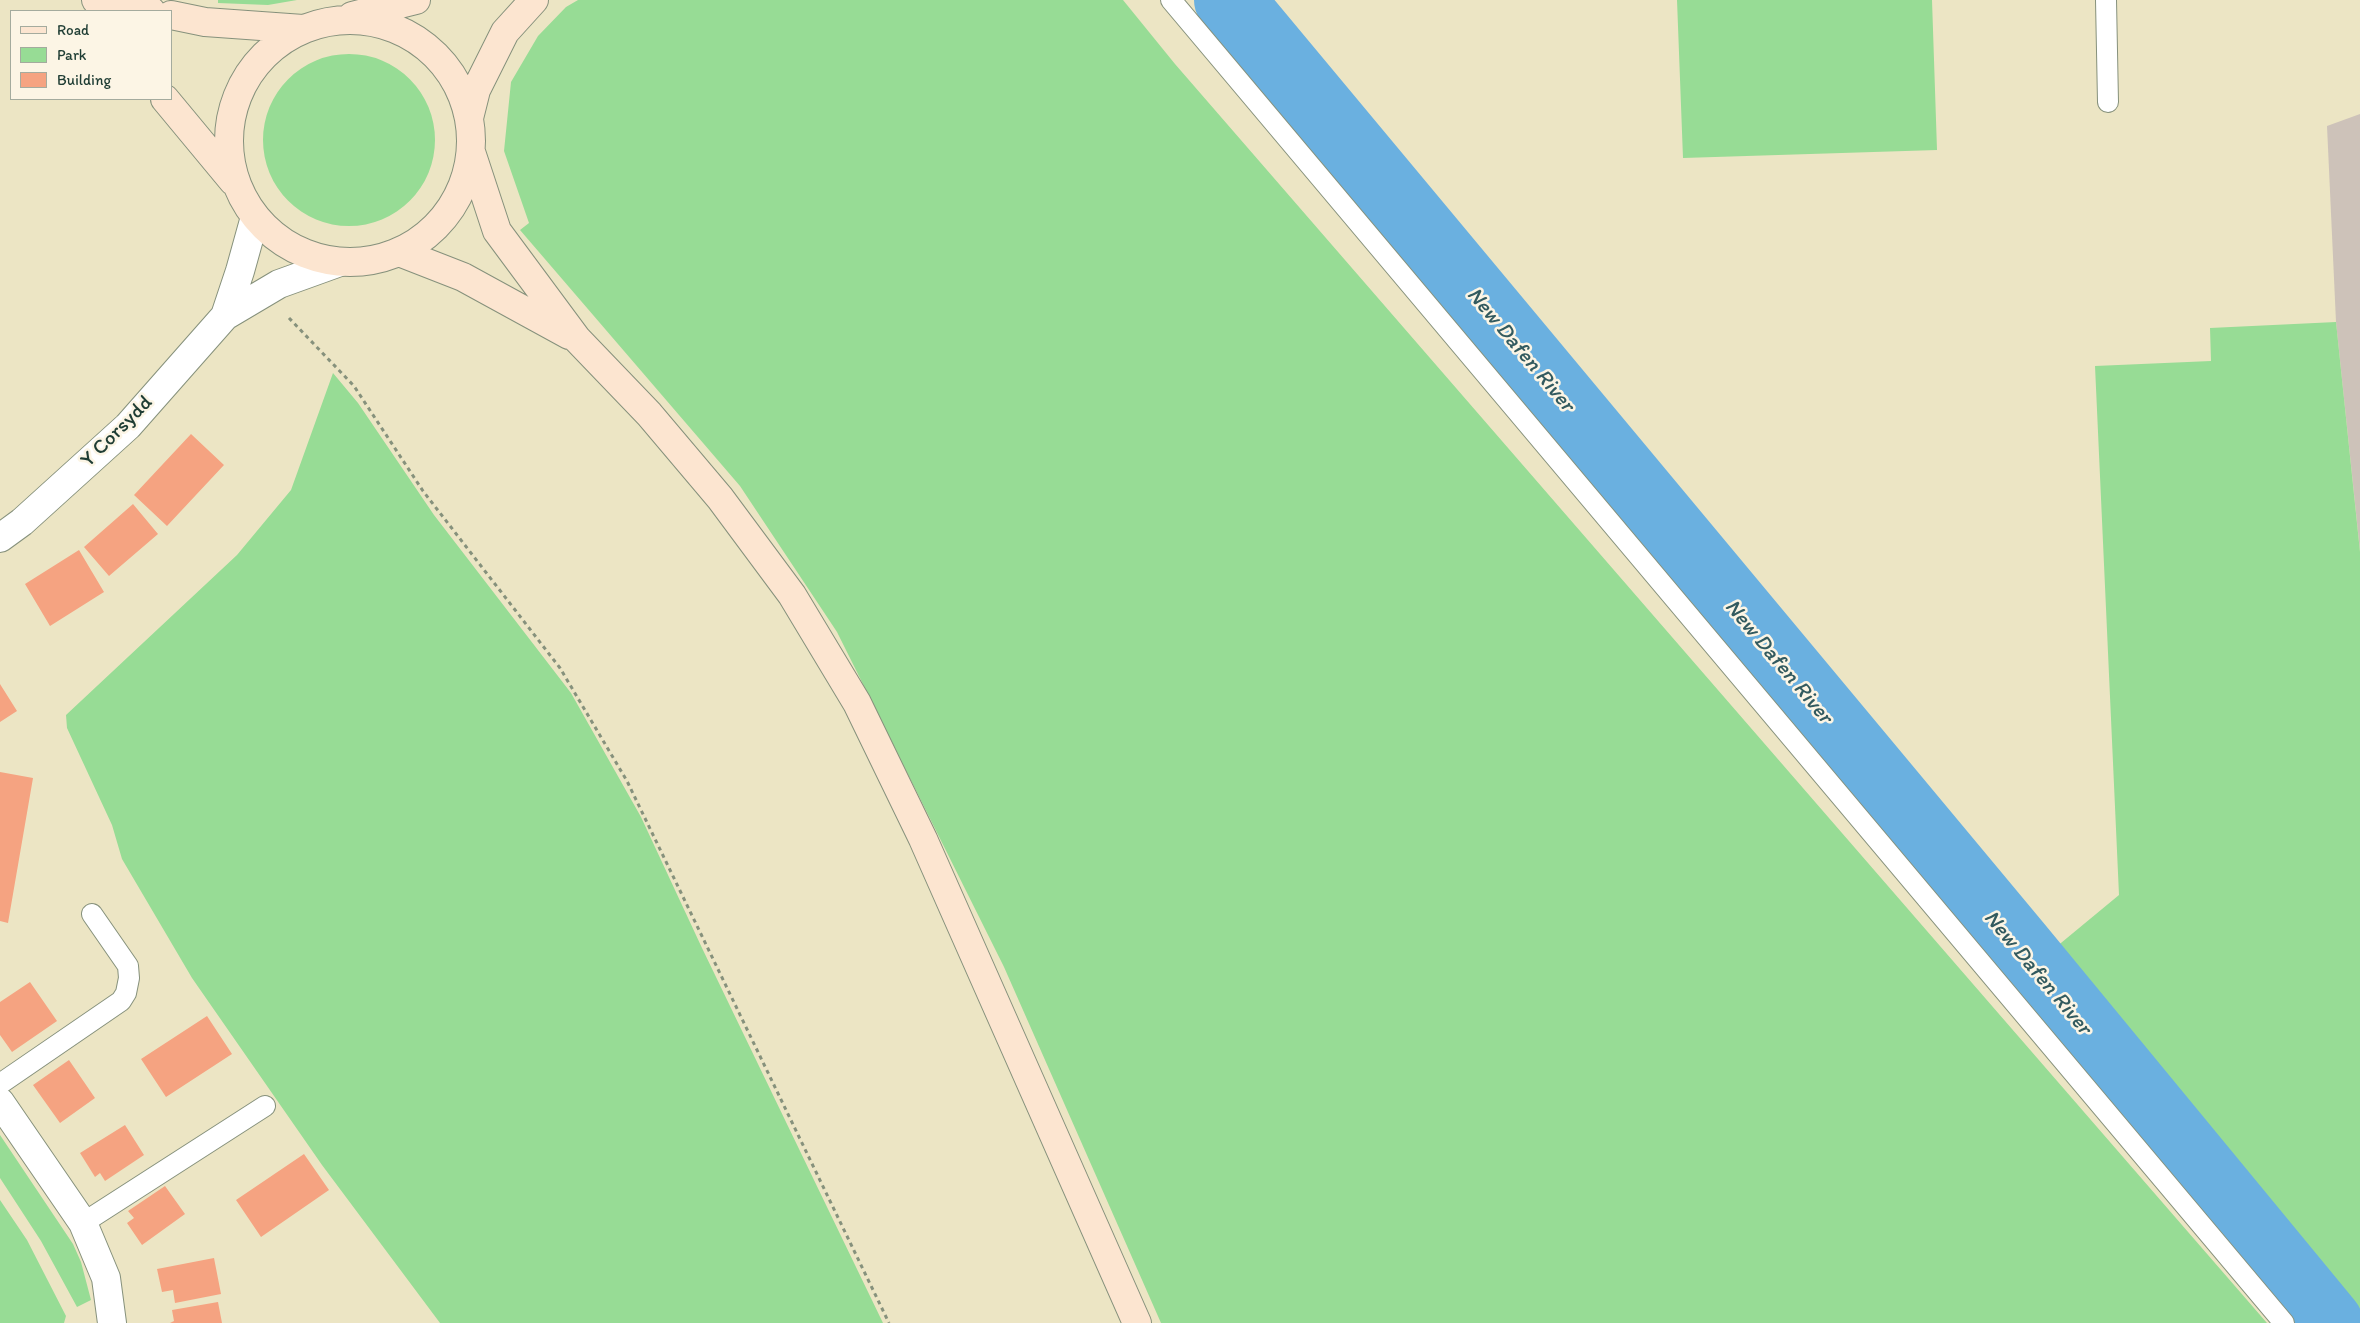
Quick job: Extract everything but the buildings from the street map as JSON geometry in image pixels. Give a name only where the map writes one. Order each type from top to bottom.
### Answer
[{"type":"main road","points":[[76,0],[85,10]]},
{"type":"main road","points":[[96,0],[146,10]]},
{"type":"main road","points":[[236,184],[228,148],[232,110],[247,76],[272,48],[303,29],[416,0]]},
{"type":"main road","points":[[469,118],[476,90],[505,32],[534,0]]},
{"type":"main road","points":[[172,15],[205,22],[303,29]]},
{"type":"main road","points":[[339,20],[375,22],[410,36],[438,58],[458,86],[469,118],[471,152],[497,231],[577,339],[649,414],[720,498],[792,595],[857,702],[923,839],[1137,1323]]},
{"type":"main road","points":[[166,100],[236,184],[255,217],[282,242],[310,256],[340,262],[370,261],[399,252],[425,237],[446,215],[463,185],[471,152]]},
{"type":"main road","points":[[399,252],[463,277],[577,339]]},
{"type":"street","name":"Y Corsydd","points":[[225,316],[255,217]]},
{"type":"street","name":"Y Corsydd","points":[[0,538],[22,522],[128,426],[225,316],[279,284],[340,262]]},
{"type":"street","points":[[0,1102],[83,1223],[106,1278],[112,1323]]},
{"type":"lane","points":[[1170,0],[2284,1323]]},
{"type":"lane","points":[[2106,0],[2108,102]]},
{"type":"lane","points":[[0,1084],[121,1001],[126,993],[130,978],[128,966],[92,914]]},
{"type":"lane","points":[[83,1223],[265,1106]]},
{"type":"path","points":[[285,314],[354,386],[423,491],[565,676],[627,781],[889,1323]]},
{"type":"shaded area","points":[[2360,114],[2360,551],[2336,322],[2327,126]]},
{"type":"green space","points":[[218,0],[297,0],[268,5],[218,3]]},
{"type":"green space","points":[[578,0],[1123,0],[1175,64],[2267,1323],[1161,1323],[1004,967],[837,632],[740,486],[520,230],[529,223],[504,151],[511,82],[538,36],[566,7]]},
{"type":"green space","points":[[1677,0],[1932,0],[1937,150],[1683,158]]},
{"type":"green space","points":[[341,54],[357,54],[390,64],[410,79],[425,99],[433,123],[435,140],[433,157],[425,181],[410,201],[390,216],[374,222],[357,226],[341,226],[308,216],[283,195],[273,181],[267,165],[263,148],[263,132],[273,99],[294,74],[308,64],[324,58]]},
{"type":"green space","points":[[2336,322],[2360,552],[2360,1323],[2340,1323],[2044,957],[2119,895],[2095,366],[2211,361],[2210,328]]},
{"type":"green space","points":[[333,373],[358,403],[434,515],[571,693],[641,817],[883,1323],[440,1323],[322,1165],[192,978],[122,859],[112,825],[67,728],[66,715],[237,555],[291,490]]},
{"type":"green space","points":[[0,1135],[73,1244],[81,1262],[91,1300],[77,1307],[41,1241],[0,1178]]},
{"type":"green space","points":[[0,1200],[27,1240],[66,1316],[64,1323],[0,1323]]},
{"type":"waterway","name":"New Dafen River","points":[[1229,0],[2018,947],[2328,1323]]}]
